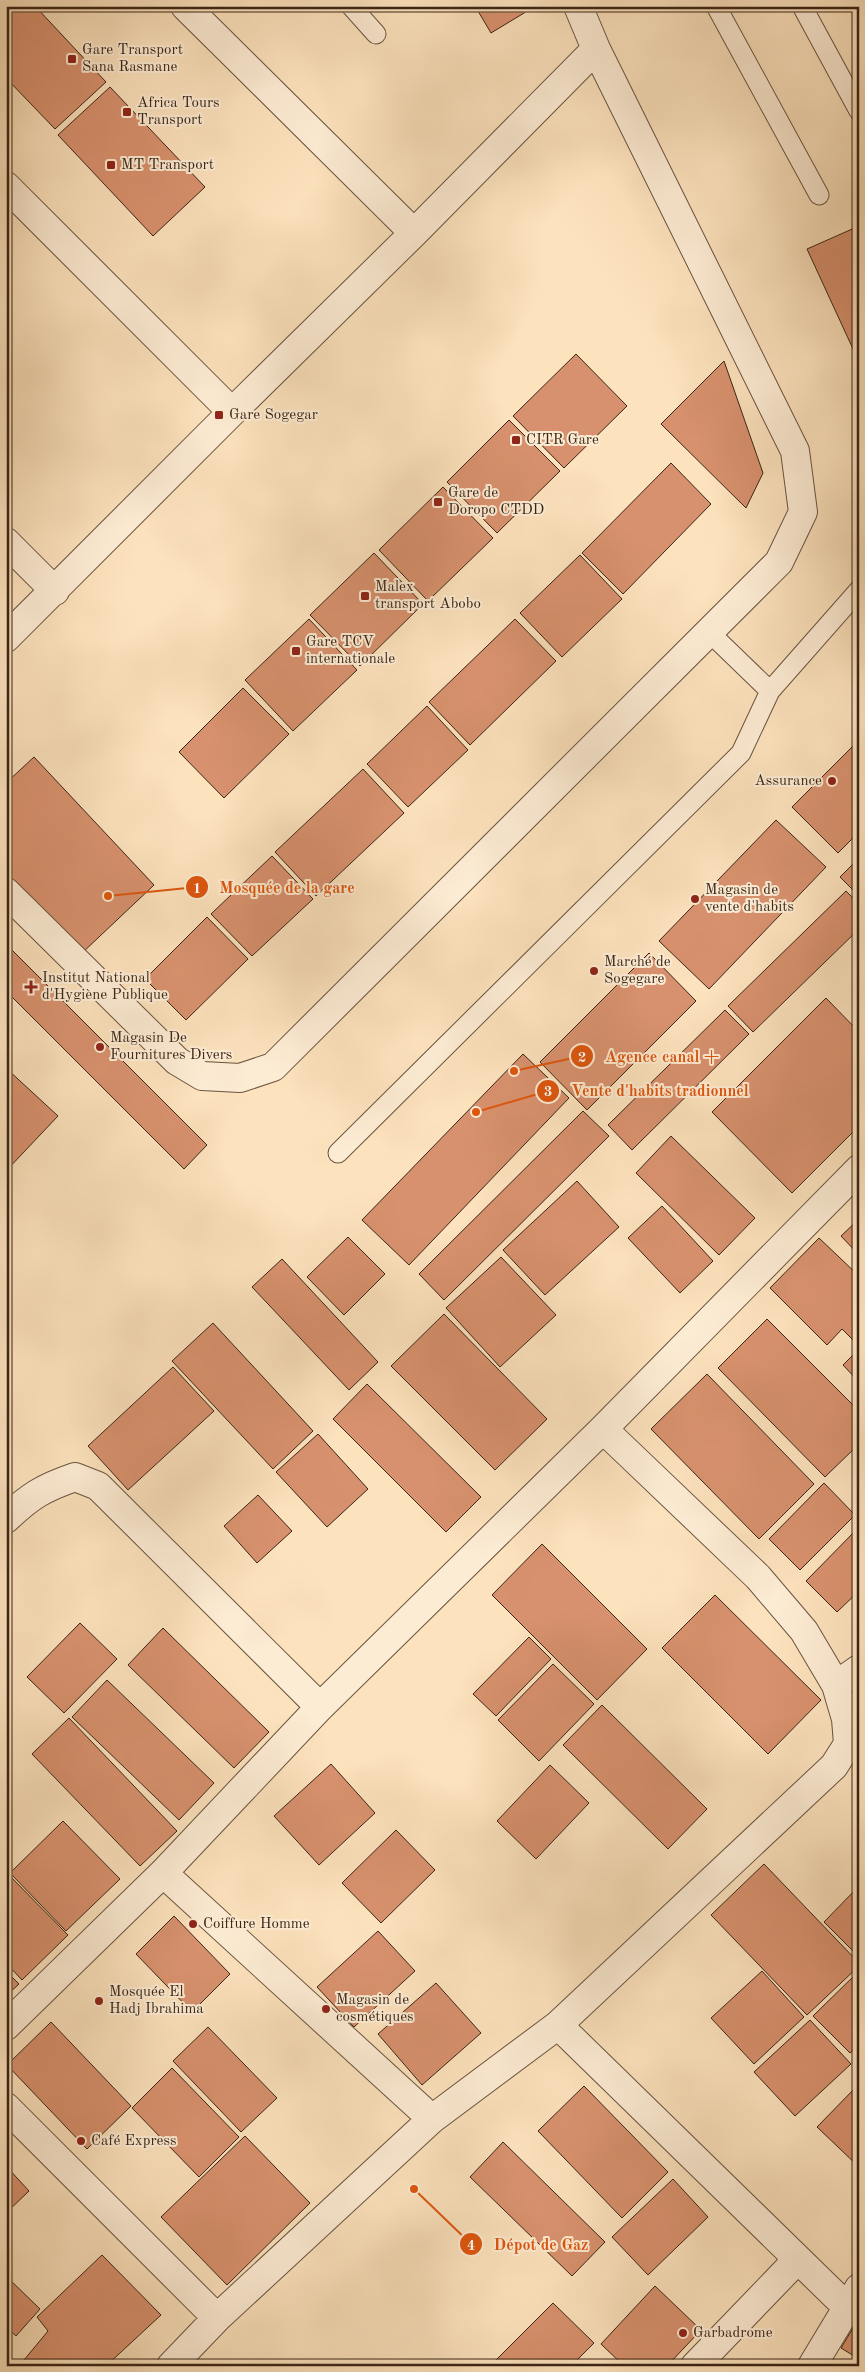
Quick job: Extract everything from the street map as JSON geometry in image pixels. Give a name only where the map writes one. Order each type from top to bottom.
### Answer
[{"type":"street","points":[[185,6],[414,233]]},
{"type":"street","points":[[6,892],[177,1061],[202,1076],[240,1078],[273,1067],[779,562],[803,512],[795,451],[596,49],[578,6]]},
{"type":"street","points":[[6,638],[414,233],[596,49]]},
{"type":"street","points":[[6,186],[232,412]]},
{"type":"street","points":[[6,542],[55,591]]},
{"type":"street","points":[[6,2026],[163,1873],[320,1706],[603,1428],[859,1169]]},
{"type":"street","points":[[171,2366],[217,2318],[432,2119],[558,2025],[834,1766],[848,1744],[846,1719],[836,1685],[804,1631],[758,1577],[603,1428]]},
{"type":"street","points":[[6,1519],[29,1497],[57,1483],[75,1477],[98,1486],[320,1706]]},
{"type":"street","points":[[836,1685],[859,1669]]},
{"type":"street","points":[[163,1873],[432,2119]]},
{"type":"street","points":[[558,2025],[797,2260],[853,2298],[812,2366]]},
{"type":"street","points":[[6,2107],[217,2318]]},
{"type":"street","points":[[695,2366],[797,2260]]},
{"type":"lane","points":[[351,6],[376,34]]},
{"type":"lane","points":[[716,6],[819,196]]},
{"type":"lane","points":[[802,6],[859,111]]},
{"type":"lane","points":[[338,1153],[741,752],[770,691],[859,590]]},
{"type":"lane","points":[[709,632],[770,691]]},
{"type":"building","points":[[6,6],[35,6],[106,82],[55,129],[6,78]]},
{"type":"building","points":[[475,6],[533,6],[534,7],[491,33]]},
{"type":"building","points":[[110,87],[205,187],[153,236],[58,135]]},
{"type":"building","points":[[859,226],[859,362],[807,249]]},
{"type":"building","points":[[576,354],[627,406],[564,468],[513,416]]},
{"type":"building","points":[[724,361],[763,473],[746,508],[661,424]]},
{"type":"building","points":[[509,420],[560,471],[497,533],[447,482]]},
{"type":"building","points":[[671,463],[711,504],[623,594],[582,553]]},
{"type":"building","points":[[443,487],[493,538],[428,601],[379,550]]},
{"type":"building","points":[[374,553],[423,604],[360,666],[310,615]]},
{"type":"building","points":[[580,555],[622,599],[562,657],[520,613]]},
{"type":"building","points":[[309,619],[357,670],[293,731],[245,680]]},
{"type":"building","points":[[515,619],[556,661],[470,745],[429,702]]},
{"type":"building","points":[[243,688],[289,734],[224,798],[179,752]]},
{"type":"building","points":[[427,706],[468,750],[408,807],[367,764]]},
{"type":"building","points":[[859,740],[859,832],[838,853],[792,807]]},
{"type":"building","points":[[34,757],[154,885],[81,954],[6,873],[6,783]]},
{"type":"building","points":[[363,769],[404,813],[316,896],[275,852]]},
{"type":"building","points":[[776,820],[826,867],[709,989],[659,941]]},
{"type":"building","points":[[272,856],[313,899],[252,956],[211,914]]},
{"type":"building","points":[[859,858],[859,896],[840,877]]},
{"type":"building","points":[[846,891],[859,904],[859,929],[753,1032],[728,1006]]},
{"type":"building","points":[[207,917],[248,959],[186,1020],[145,979]]},
{"type":"building","points":[[6,944],[207,1145],[184,1169],[6,991]]},
{"type":"building","points":[[649,953],[696,1001],[587,1110],[540,1062]]},
{"type":"building","points":[[826,998],[859,1032],[859,1126],[792,1193],[712,1112]]},
{"type":"building","points":[[725,1010],[749,1034],[632,1150],[608,1125]]},
{"type":"building","points":[[523,1054],[569,1098],[409,1265],[362,1220]]},
{"type":"building","points":[[6,1068],[58,1116],[6,1171]]},
{"type":"building","points":[[583,1111],[609,1136],[444,1300],[419,1274]]},
{"type":"building","points":[[671,1136],[755,1218],[719,1255],[636,1173]]},
{"type":"building","points":[[577,1181],[619,1227],[545,1295],[503,1250]]},
{"type":"building","points":[[662,1206],[713,1261],[680,1293],[628,1238]]},
{"type":"building","points":[[859,1219],[859,1255],[841,1236]]},
{"type":"building","points":[[348,1237],[385,1274],[344,1315],[307,1277]]},
{"type":"building","points":[[819,1238],[859,1276],[859,1346],[842,1329],[827,1345],[770,1288]]},
{"type":"building","points":[[501,1257],[556,1315],[500,1367],[446,1308]]},
{"type":"building","points":[[282,1259],[378,1362],[349,1390],[252,1287]]},
{"type":"building","points":[[444,1314],[547,1419],[495,1470],[391,1366]]},
{"type":"building","points":[[767,1319],[859,1411],[859,1444],[825,1477],[718,1368]]},
{"type":"building","points":[[213,1323],[313,1431],[273,1469],[172,1361]]},
{"type":"building","points":[[859,1349],[859,1382],[843,1365]]},
{"type":"building","points":[[173,1367],[214,1411],[128,1490],[88,1446]]},
{"type":"building","points":[[707,1374],[814,1484],[759,1539],[651,1429]]},
{"type":"building","points":[[367,1384],[481,1497],[446,1532],[333,1419]]},
{"type":"building","points":[[318,1434],[368,1489],[327,1527],[276,1472]]},
{"type":"building","points":[[824,1483],[855,1515],[800,1570],[769,1539]]},
{"type":"building","points":[[258,1495],[292,1531],[257,1563],[224,1526]]},
{"type":"building","points":[[859,1527],[859,1591],[837,1612],[806,1581]]},
{"type":"building","points":[[542,1544],[647,1649],[597,1700],[492,1595]]},
{"type":"building","points":[[715,1595],[821,1700],[768,1754],[662,1648]]},
{"type":"building","points":[[80,1623],[117,1659],[64,1713],[27,1677]]},
{"type":"building","points":[[163,1628],[269,1732],[234,1768],[128,1665]]},
{"type":"building","points":[[529,1637],[551,1659],[496,1716],[473,1694]]},
{"type":"building","points":[[553,1664],[594,1704],[539,1761],[498,1720]]},
{"type":"building","points":[[107,1680],[214,1783],[179,1820],[72,1717]]},
{"type":"building","points":[[602,1705],[707,1809],[668,1849],[563,1745]]},
{"type":"building","points":[[69,1718],[177,1831],[140,1866],[32,1754]]},
{"type":"building","points":[[331,1764],[375,1813],[319,1865],[274,1816]]},
{"type":"building","points":[[550,1765],[589,1803],[536,1859],[497,1821]]},
{"type":"building","points":[[63,1821],[120,1879],[66,1931],[10,1873]]},
{"type":"building","points":[[396,1830],[435,1870],[381,1923],[342,1883]]},
{"type":"building","points":[[764,1864],[859,1963],[859,1966],[807,2015],[711,1915]]},
{"type":"building","points":[[6,1872],[68,1935],[22,1980],[6,1963]]},
{"type":"building","points":[[859,1886],[859,1957],[824,1922]]},
{"type":"building","points":[[174,1916],[230,1974],[192,2012],[136,1954]]},
{"type":"building","points":[[378,1931],[415,1971],[354,2027],[317,1987]]},
{"type":"building","points":[[6,1971],[19,1984],[6,1996]]},
{"type":"building","points":[[762,1971],[804,2017],[754,2064],[711,2018]]},
{"type":"building","points":[[859,1971],[859,2045],[850,2053],[813,2016]]},
{"type":"building","points":[[436,1983],[481,2033],[422,2085],[378,2034]]},
{"type":"building","points":[[810,2020],[851,2064],[795,2116],[754,2072]]},
{"type":"building","points":[[51,2022],[131,2106],[87,2149],[7,2065]]},
{"type":"building","points":[[208,2027],[277,2098],[241,2132],[173,2061]]},
{"type":"building","points":[[172,2068],[239,2137],[199,2177],[132,2108]]},
{"type":"building","points":[[859,2084],[859,2167],[817,2127]]},
{"type":"building","points":[[584,2086],[668,2172],[622,2218],[538,2131]]},
{"type":"building","points":[[245,2136],[310,2203],[227,2285],[161,2217]]},
{"type":"building","points":[[503,2142],[605,2242],[572,2276],[470,2177]]},
{"type":"building","points":[[6,2166],[29,2191],[6,2213]]},
{"type":"building","points":[[673,2179],[708,2217],[648,2275],[612,2237]]},
{"type":"building","points":[[102,2255],[161,2315],[106,2366],[19,2366],[48,2331],[37,2317]]},
{"type":"building","points":[[6,2276],[40,2309],[16,2336],[6,2327]]},
{"type":"building","points":[[655,2286],[701,2330],[667,2366],[624,2366],[601,2344]]},
{"type":"building","points":[[553,2303],[594,2343],[571,2366],[497,2366],[494,2362]]},
{"type":"building","points":[[859,2318],[859,2359],[841,2348]]},
{"type":"place","name":"Gare Transport Sana Rasmane","points":[[72,59]]},
{"type":"place","name":"Africa Tours Transport","points":[[127,112]]},
{"type":"place","name":"MT Transport","points":[[111,165]]},
{"type":"place","name":"Gare Sogegar","points":[[219,415]]},
{"type":"place","name":"CITR Gare","points":[[516,440]]},
{"type":"place","name":"Gare de Doropo CTDD","points":[[438,502]]},
{"type":"place","name":"Malex transport Abobo","points":[[365,596]]},
{"type":"place","name":"Gare TCV internationale","points":[[296,651]]},
{"type":"place","name":"Assurance","points":[[832,781]]},
{"type":"place","name":"Mosquée de la gare","points":[[108,896]]},
{"type":"place","name":"Magasin de vente d'habits","points":[[695,899]]},
{"type":"place","name":"Marché de Sogegare","points":[[594,971]]},
{"type":"place","name":"Institut National d'Hygiène Publique","points":[[31,987]]},
{"type":"place","name":"Magasin De Fournitures Divers","points":[[100,1047]]},
{"type":"place","name":"Agence canal +","points":[[514,1071]]},
{"type":"place","name":"Vente d'habits tradionnel","points":[[476,1112]]},
{"type":"place","name":"Coiffure Homme","points":[[193,1924]]},
{"type":"place","name":"Mosquée El Hadj Ibrahima","points":[[99,2001]]},
{"type":"place","name":"Magasin de cosmétiques","points":[[326,2009]]},
{"type":"place","name":"Café Express","points":[[81,2141]]},
{"type":"place","name":"Dépot de Gaz","points":[[414,2189]]},
{"type":"place","name":"Garbadrome","points":[[683,2333]]}]
